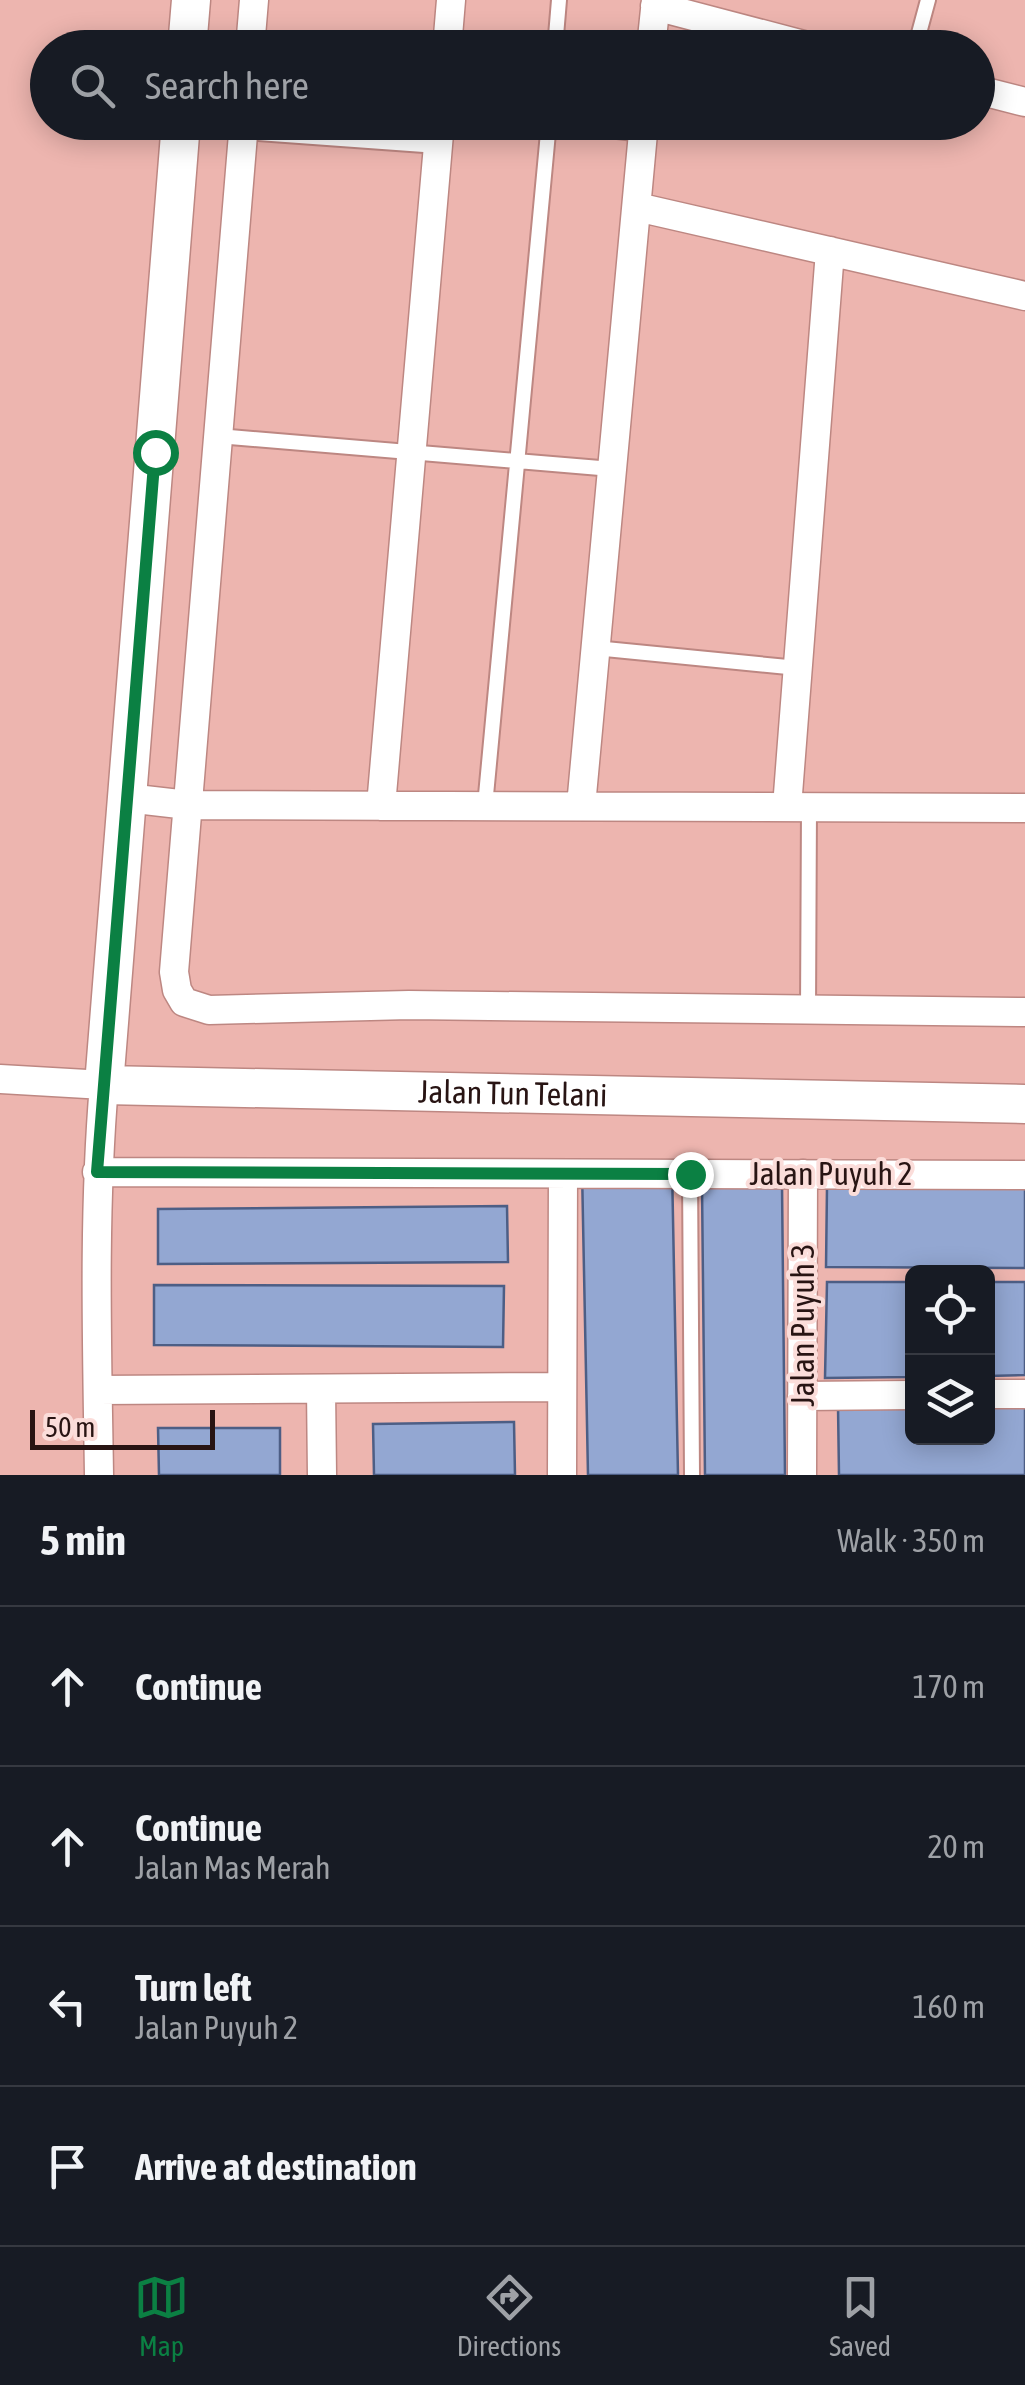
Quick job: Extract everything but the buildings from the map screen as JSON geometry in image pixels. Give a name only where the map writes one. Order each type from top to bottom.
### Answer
[{"type":"street","points":[[188,30],[191,0]]},
{"type":"street","points":[[252,30],[254,0]]},
{"type":"street","points":[[448,30],[451,0]]},
{"type":"street","points":[[653,30],[656,3],[751,30]]},
{"type":"street","points":[[995,94],[1025,102]]},
{"type":"street","points":[[99,1475],[97,1172],[180,140]]},
{"type":"street","points":[[242,140],[174,972],[184,1002],[196,1008],[409,1006],[1025,1012]]},
{"type":"street","points":[[380,806],[438,140]]},
{"type":"street","points":[[581,806],[643,140]]},
{"type":"street","points":[[636,207],[1025,296]]},
{"type":"street","points":[[798,807],[798,668],[830,251]]},
{"type":"street","points":[[127,798],[188,806],[1025,808]]},
{"type":"street","name":"Jalan Tun Telani","points":[[0,1078],[104,1085],[1025,1104]]},
{"type":"street","name":"Jalan Puyuh 2","points":[[97,1172],[1025,1175]]},
{"type":"street","points":[[562,1475],[563,1174]]},
{"type":"street","name":"Jalan Puyuh 3","points":[[802,1475],[803,1174]]},
{"type":"street","points":[[98,1390],[562,1387]]},
{"type":"street","points":[[321,1390],[322,1475]]},
{"type":"street","points":[[995,1394],[1025,1394]]},
{"type":"street","points":[[802,1396],[905,1395]]},
{"type":"lane","points":[[556,30],[558,0]]},
{"type":"lane","points":[[920,30],[928,0]]},
{"type":"lane","points":[[485,806],[547,140]]},
{"type":"lane","points":[[218,436],[612,469]]},
{"type":"lane","points":[[596,648],[798,668]]},
{"type":"lane","points":[[798,807],[808,1011]]},
{"type":"lane","points":[[690,1174],[692,1475]]},
{"type":"route","points":[[155,452],[97,1172],[690,1174]]}]
